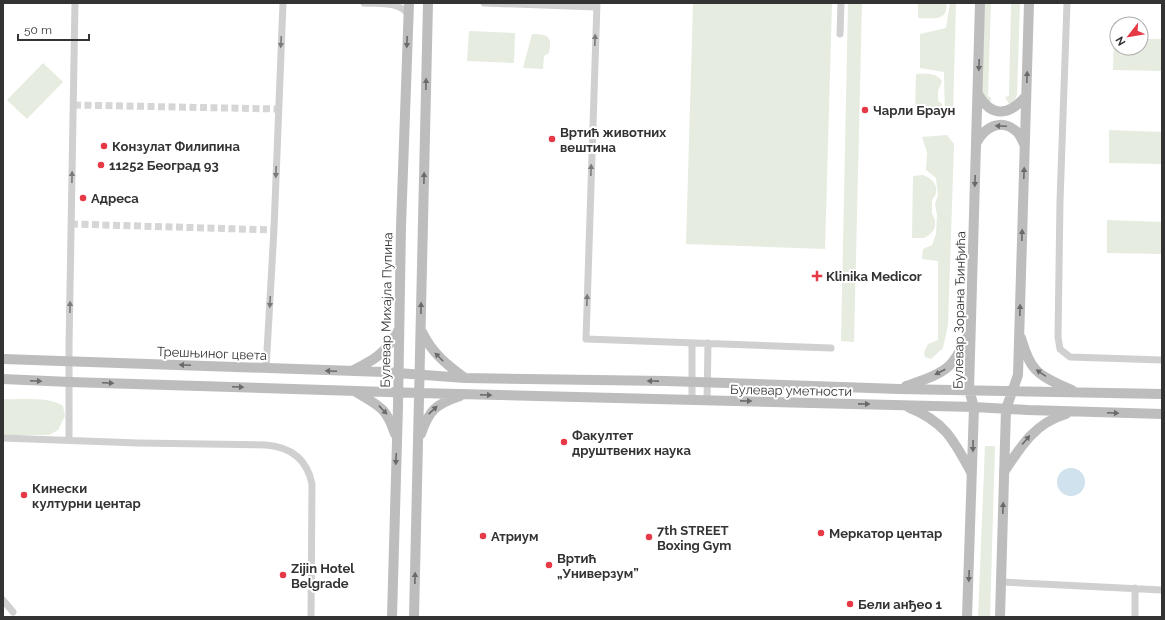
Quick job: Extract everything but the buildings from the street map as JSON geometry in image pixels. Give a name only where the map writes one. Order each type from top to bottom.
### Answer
[{"type":"street","points":[[69,440],[75,3]]},
{"type":"street","points":[[266,368],[274,229],[283,3]]},
{"type":"street","points":[[364,3],[395,4],[408,14]]},
{"type":"street","name":"Булевар Михајла Пупина","points":[[392,617],[408,3]]},
{"type":"street","points":[[414,617],[428,3]]},
{"type":"street","points":[[484,3],[596,5],[586,339],[831,348]]},
{"type":"street","points":[[840,34],[841,3]]},
{"type":"street","name":"Булевар Зорана Ђинђића","points":[[967,617],[974,407],[969,390],[970,330],[977,142],[980,3]]},
{"type":"street","points":[[1000,617],[1006,409],[1018,375],[1029,3]]},
{"type":"street","points":[[1067,3],[1060,200],[1058,337],[1060,349],[1070,357],[1162,360]]},
{"type":"street","points":[[978,94],[983,103],[989,108],[998,111],[1007,111],[1015,107],[1026,96]]},
{"type":"street","points":[[977,142],[981,134],[989,128],[1000,124],[1006,125],[1015,130],[1024,144]]},
{"type":"street","points":[[1019,328],[1026,353],[1035,369],[1049,379],[1075,392]]},
{"type":"street","points":[[420,329],[427,343],[438,356],[465,378]]},
{"type":"street","points":[[352,371],[371,361],[383,352],[399,330]]},
{"type":"street","points":[[898,389],[928,378],[946,368],[958,354],[970,330]]},
{"type":"street","points":[[692,343],[692,400]]},
{"type":"street","points":[[706,401],[708,343]]},
{"type":"street","name":"Трешњиног цвета","points":[[3,359],[352,371],[419,375]]},
{"type":"street","name":"Булевар уметности","points":[[419,375],[465,378],[707,382],[898,389],[1162,394]]},
{"type":"street","points":[[3,379],[419,393]]},
{"type":"street","points":[[354,391],[375,402],[389,417],[397,441]]},
{"type":"street","name":"Булевар уметности","points":[[419,393],[974,407],[1162,414]]},
{"type":"street","points":[[418,442],[428,416],[432,411],[439,405],[465,394]]},
{"type":"street","points":[[902,405],[917,411],[939,424],[958,449],[972,474]]},
{"type":"street","points":[[1004,472],[1018,451],[1033,433],[1054,418],[1074,411]]},
{"type":"street","points":[[3,438],[266,445],[280,446],[289,451],[297,456],[304,464],[312,484],[311,617]]},
{"type":"street","points":[[1001,582],[1162,590]]},
{"type":"street","points":[[1135,588],[1135,617]]},
{"type":"street","points":[[3,600],[13,612]]},
{"type":"shaded area","points":[[693,3],[832,3],[825,249],[686,244]]},
{"type":"shaded area","points":[[848,3],[862,3],[854,342],[841,341]]},
{"type":"shaded area","points":[[918,3],[946,3],[945,13],[938,18],[918,18]]},
{"type":"shaded area","points":[[950,3],[956,3],[953,114],[945,116],[944,72],[920,68],[920,34],[946,28]]},
{"type":"shaded area","points":[[983,3],[991,3],[988,96],[991,98],[991,102],[988,102],[980,89]]},
{"type":"shaded area","points":[[1011,3],[1020,3],[1017,95],[1013,103],[1009,104],[1005,97],[1009,96]]},
{"type":"shaded area","points":[[469,31],[515,33],[514,63],[467,61]]},
{"type":"shaded area","points":[[532,34],[548,37],[550,43],[549,53],[544,56],[543,69],[523,68]]},
{"type":"shaded area","points":[[1149,39],[1162,39],[1162,71],[1113,70],[1113,56],[1149,56]]},
{"type":"shaded area","points":[[43,63],[63,82],[27,119],[7,100]]},
{"type":"shaded area","points":[[916,74],[934,75],[942,81],[938,91],[938,101],[942,104],[940,110],[915,110]]},
{"type":"shaded area","points":[[1109,130],[1162,132],[1162,164],[1109,163]]},
{"type":"shaded area","points":[[947,135],[954,144],[948,325],[943,348],[931,359],[925,357],[924,352],[928,344],[938,340],[938,261],[922,259],[923,249],[932,245],[936,234],[937,215],[935,204],[938,195],[936,178],[926,170],[927,152],[922,137]]},
{"type":"shaded area","points":[[923,175],[931,179],[936,189],[935,196],[932,200],[932,213],[935,220],[935,226],[933,231],[924,238],[912,238],[913,176]]},
{"type":"shaded area","points":[[1107,220],[1162,222],[1162,254],[1107,253]]},
{"type":"shaded area","points":[[3,399],[34,399],[50,401],[63,406],[65,416],[58,430],[49,435],[3,435]]},
{"type":"shaded area","points":[[985,446],[995,446],[990,617],[978,617]]},
{"type":"water","points":[[1071,468],[1081,472],[1085,482],[1081,492],[1071,496],[1061,492],[1057,482],[1061,472]]},
{"type":"tunnel","points":[[74,105],[278,109]]},
{"type":"tunnel","points":[[71,224],[274,230]]},
{"type":"place","name":"Чарли Браун","points":[[865,110]]},
{"type":"place","name":"Вртић животних вештина","points":[[552,139]]},
{"type":"place","name":"Конзулат Филипина","points":[[104,146]]},
{"type":"place","name":"11252 Београд 93","points":[[101,165]]},
{"type":"place","name":"Адреса","points":[[83,198]]},
{"type":"place","name":"Klinika Medicor","points":[[817,276]]},
{"type":"place","name":"Факултет друштвених наука","points":[[564,442]]},
{"type":"place","name":"Кинески културни центар","points":[[24,495]]},
{"type":"place","name":"Меркатор центар","points":[[821,533]]},
{"type":"place","name":"Атриум","points":[[483,536]]},
{"type":"place","name":"7th STREET Boxing Gym","points":[[649,537]]},
{"type":"place","name":"Вртић „Универзум”","points":[[549,565]]},
{"type":"place","name":"Zijin Hotel Belgrade","points":[[283,575]]},
{"type":"place","name":"Бели анђео 1","points":[[850,604]]}]
